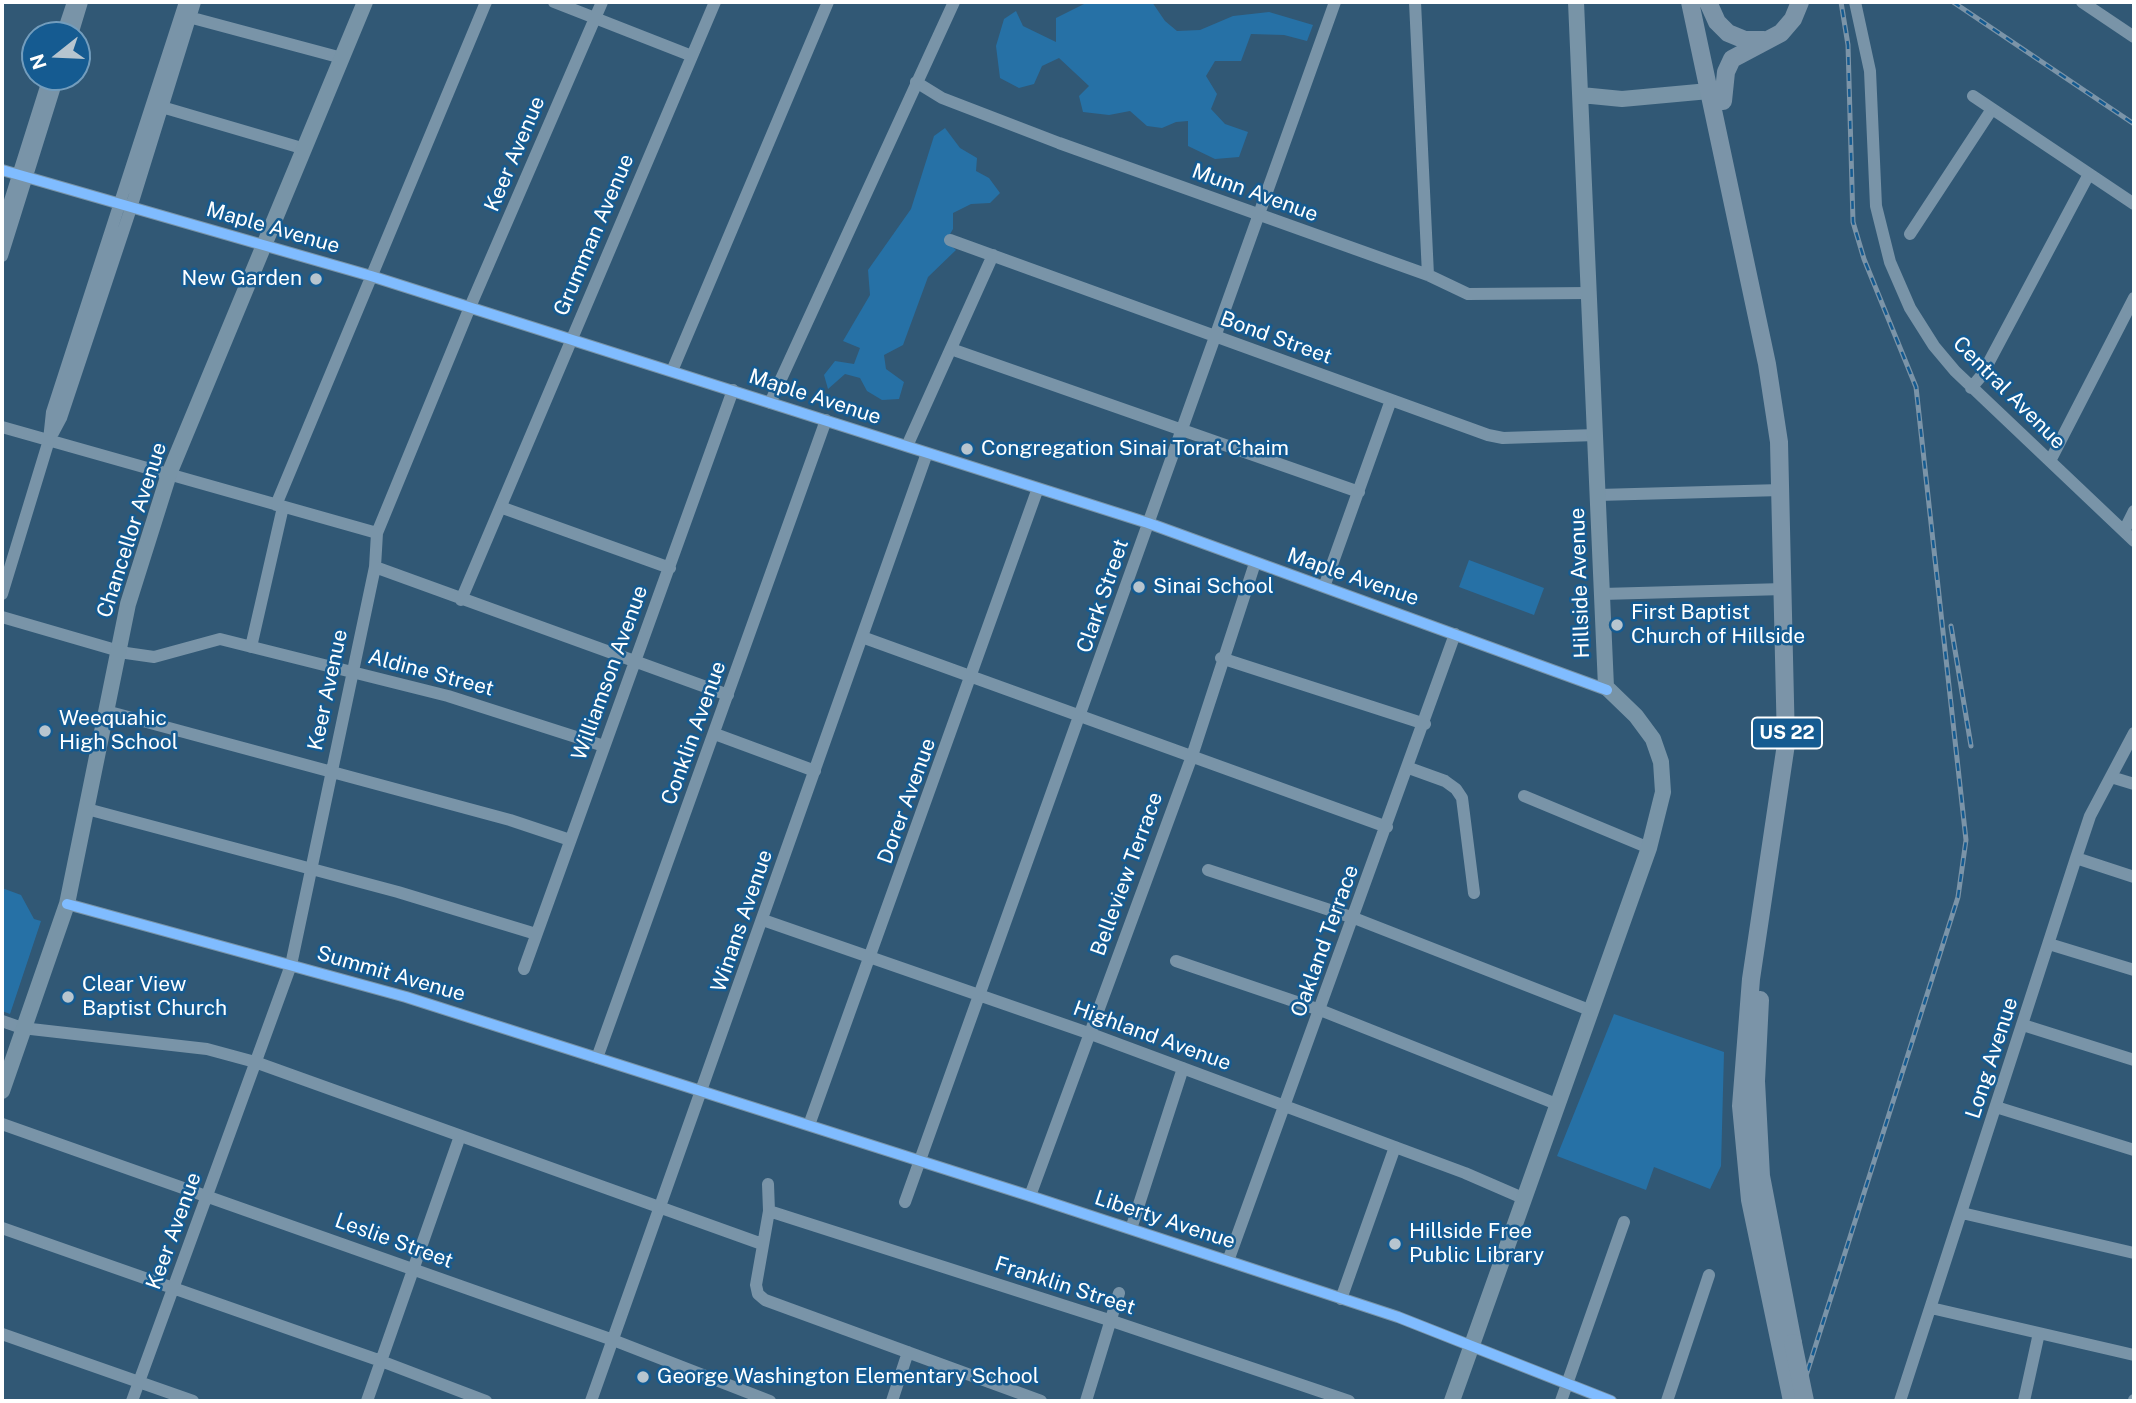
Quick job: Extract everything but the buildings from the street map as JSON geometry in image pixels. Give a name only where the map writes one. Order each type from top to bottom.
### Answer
[{"type":"highway","name":"US 22","points":[[1690,2],[1716,96],[1779,366],[1790,445],[1797,748],[1762,986],[1756,1088],[1762,1191],[1805,1401]]},
{"type":"highway","name":"US 22","points":[[1701,2],[1778,431],[1784,589],[1785,752],[1750,987],[1741,1106],[1749,1200],[1792,1401]]},
{"type":"highway","points":[[1708,2],[1717,22],[1732,36],[1745,40],[1768,40]]},
{"type":"highway","points":[[1716,96],[1729,63],[1786,29],[1800,2]]},
{"type":"main road","name":"Chancellor Avenue","points":[[2,1091],[67,904],[128,604],[169,474],[365,2]]},
{"type":"main road","name":"Hillside Avenue","points":[[1576,2],[1607,690]]},
{"type":"main road","points":[[1580,95],[1632,98],[1716,96]]},
{"type":"main road","points":[[1452,1401],[1649,848],[1663,792],[1660,755],[1641,721],[1607,690]]},
{"type":"street","points":[[67,21],[73,2]]},
{"type":"street","points":[[76,21],[82,2]]},
{"type":"street","points":[[2,594],[49,440],[61,418],[87,322],[186,11],[195,2]]},
{"type":"street","points":[[251,647],[279,506],[371,275],[486,2]]},
{"type":"street","points":[[554,2],[594,20],[692,56]]},
{"type":"street","name":"Keer Avenue","points":[[132,1401],[290,965],[375,567],[377,533],[470,307],[602,2]]},
{"type":"street","name":"Grumman Avenue","points":[[461,600],[503,508],[571,338],[715,2]]},
{"type":"street","points":[[672,371],[828,2]]},
{"type":"street","points":[[770,402],[954,2]]},
{"type":"street","name":"Clark Street","points":[[905,1202],[1335,2]]},
{"type":"street","points":[[1415,2],[1428,275]]},
{"type":"street","name":"Central Avenue","points":[[1855,2],[1870,71],[1876,206],[1894,273],[1928,338],[1972,388],[2134,541]]},
{"type":"street","points":[[2082,2],[2134,37]]},
{"type":"street","points":[[186,11],[342,58]]},
{"type":"street","name":"Munn Avenue","points":[[916,82],[942,97],[1007,123],[1428,275],[1468,294],[1590,293]]},
{"type":"street","points":[[2,256],[45,91]]},
{"type":"street","points":[[2,226],[53,91]]},
{"type":"street","points":[[1973,96],[2134,204]]},
{"type":"street","points":[[156,106],[305,149]]},
{"type":"street","points":[[1910,234],[1992,109]]},
{"type":"street","name":"Maple Avenue","points":[[2,170],[371,275],[1148,523],[1607,690]]},
{"type":"street","points":[[1972,388],[1982,375],[2089,174]]},
{"type":"street","name":"Bond Street","points":[[950,240],[1498,438],[1596,435]]},
{"type":"street","points":[[907,446],[993,255]]},
{"type":"street","points":[[2050,461],[2134,298]]},
{"type":"street","points":[[951,349],[1359,492]]},
{"type":"street","name":"Williamson Avenue","points":[[524,969],[733,390]]},
{"type":"street","points":[[1324,587],[1391,400]]},
{"type":"street","name":"Conklin Avenue","points":[[597,1058],[826,421]]},
{"type":"street","points":[[2,426],[377,533]]},
{"type":"street","name":"Winans Avenue","points":[[591,1401],[927,453]]},
{"type":"street","name":"Dorer Avenue","points":[[809,1125],[1038,488]]},
{"type":"street","points":[[1598,495],[1781,490]]},
{"type":"street","points":[[503,508],[670,568]]},
{"type":"street","points":[[2124,531],[2134,511]]},
{"type":"street","name":"Belleview Terrace","points":[[1030,1196],[1192,756],[1255,563]]},
{"type":"street","points":[[375,567],[728,695]]},
{"type":"street","points":[[1602,594],[1784,589]]},
{"type":"street","name":"Aldine Street","points":[[2,617],[118,650],[154,657],[220,639],[447,696],[604,746]]},
{"type":"street","name":"Oakland Terrace","points":[[1228,1261],[1425,724],[1455,634]]},
{"type":"street","points":[[862,637],[1387,827]]},
{"type":"street","points":[[1222,658],[1425,724]]},
{"type":"street","points":[[106,711],[510,820],[569,840]]},
{"type":"street","name":"Long Avenue","points":[[1900,1401],[2076,858],[2091,816],[2134,733]]},
{"type":"street","points":[[715,734],[815,771]]},
{"type":"street","points":[[1409,768],[1445,781],[1456,789],[1462,798],[1474,892]]},
{"type":"street","points":[[2111,776],[2134,784]]},
{"type":"street","points":[[1524,796],[1649,848]]},
{"type":"street","points":[[86,809],[398,892],[536,934]]},
{"type":"street","points":[[2076,858],[2134,877]]},
{"type":"street","points":[[1208,870],[1354,918],[1592,1011]]},
{"type":"street","name":"Summit Avenue","points":[[67,904],[406,997],[701,1093]]},
{"type":"street","name":"Highland Avenue","points":[[763,920],[1091,1034],[1395,1147],[1525,1199]]},
{"type":"street","points":[[2049,944],[2134,970]]},
{"type":"street","points":[[1176,961],[1320,1010],[1559,1105]]},
{"type":"street","points":[[2,1021],[22,1028],[206,1049],[255,1062],[762,1244]]},
{"type":"street","points":[[2023,1025],[2134,1060]]},
{"type":"street","points":[[1130,1229],[1183,1068]]},
{"type":"street","name":"Liberty Avenue","points":[[701,1093],[809,1125],[1341,1298],[1611,1401]]},
{"type":"street","points":[[1996,1107],[2134,1150]]},
{"type":"street","name":"Leslie Street","points":[[2,1124],[207,1194],[613,1340],[770,1401]]},
{"type":"street","points":[[367,1401],[460,1136]]},
{"type":"street","points":[[1341,1298],[1395,1147]]},
{"type":"street","points":[[768,1184],[769,1211],[756,1285],[758,1294],[765,1300],[1041,1401]]},
{"type":"street","name":"Franklin Street","points":[[769,1211],[1112,1321],[1349,1401]]},
{"type":"street","points":[[1962,1213],[2134,1253]]},
{"type":"street","points":[[1561,1401],[1624,1222]]},
{"type":"street","points":[[2,1228],[381,1361],[486,1401]]},
{"type":"street","points":[[1667,1401],[1709,1275]]},
{"type":"street","points":[[1086,1401],[1119,1293]]},
{"type":"street","points":[[1931,1308],[2134,1355]]},
{"type":"street","points":[[2024,1401],[2039,1333]]},
{"type":"street","points":[[2,1334],[193,1401]]},
{"type":"street","points":[[892,1401],[908,1353]]},
{"type":"shaded area","points":[[1088,2],[1152,2],[1165,21],[1177,31],[1200,30],[1233,16],[1269,12],[1313,25],[1307,41],[1284,35],[1251,34],[1241,61],[1215,61],[1206,76],[1217,94],[1211,109],[1225,124],[1248,132],[1239,157],[1215,159],[1188,146],[1188,121],[1176,122],[1162,128],[1147,126],[1130,111],[1109,115],[1083,112],[1079,96],[1089,86],[1059,58],[1042,66],[1034,84],[1019,88],[1000,78],[996,46],[1004,19],[1016,11],[1023,26],[1056,42],[1056,18]]},
{"type":"shaded area","points":[[945,128],[960,148],[977,158],[976,171],[989,178],[1000,193],[990,203],[971,204],[953,213],[953,229],[946,241],[956,250],[928,277],[903,345],[884,355],[886,369],[904,382],[899,399],[882,400],[867,391],[860,378],[845,374],[828,389],[824,375],[835,361],[854,364],[860,348],[843,341],[870,295],[868,270],[911,209],[934,136]]},
{"type":"shaded area","points":[[1469,560],[1544,588],[1534,615],[1459,587]]},
{"type":"shaded area","points":[[2,888],[21,895],[34,919],[41,921],[10,1014],[2,1011]]},
{"type":"shaded area","points":[[1614,1014],[1724,1052],[1721,1166],[1710,1189],[1654,1167],[1646,1190],[1557,1156]]},
{"type":"railway","points":[[1798,1401],[1958,897],[1966,840],[1916,387],[1864,259],[1853,222],[1848,45],[1841,2]]},
{"type":"railway","points":[[1953,2],[2134,124]]},
{"type":"railway","points":[[1951,626],[1971,746]]},
{"type":"cycle path","points":[[2,170],[371,276],[1148,523],[1607,690]]},
{"type":"cycle path","points":[[67,904],[406,997],[1030,1196],[1398,1317],[1611,1401]]},
{"type":"place","name":"New Garden","points":[[316,279]]},
{"type":"place","name":"Congregation Sinai Torat Chaim","points":[[967,449]]},
{"type":"place","name":"Sinai School","points":[[1139,587]]},
{"type":"place","name":"First Baptist Church of Hillside","points":[[1617,625]]},
{"type":"place","name":"Weequahic High School","points":[[45,731]]},
{"type":"place","name":"Clear View Baptist Church","points":[[68,997]]},
{"type":"place","name":"Hillside Free Public Library","points":[[1395,1244]]},
{"type":"place","name":"George Washington Elementary School","points":[[643,1377]]}]
